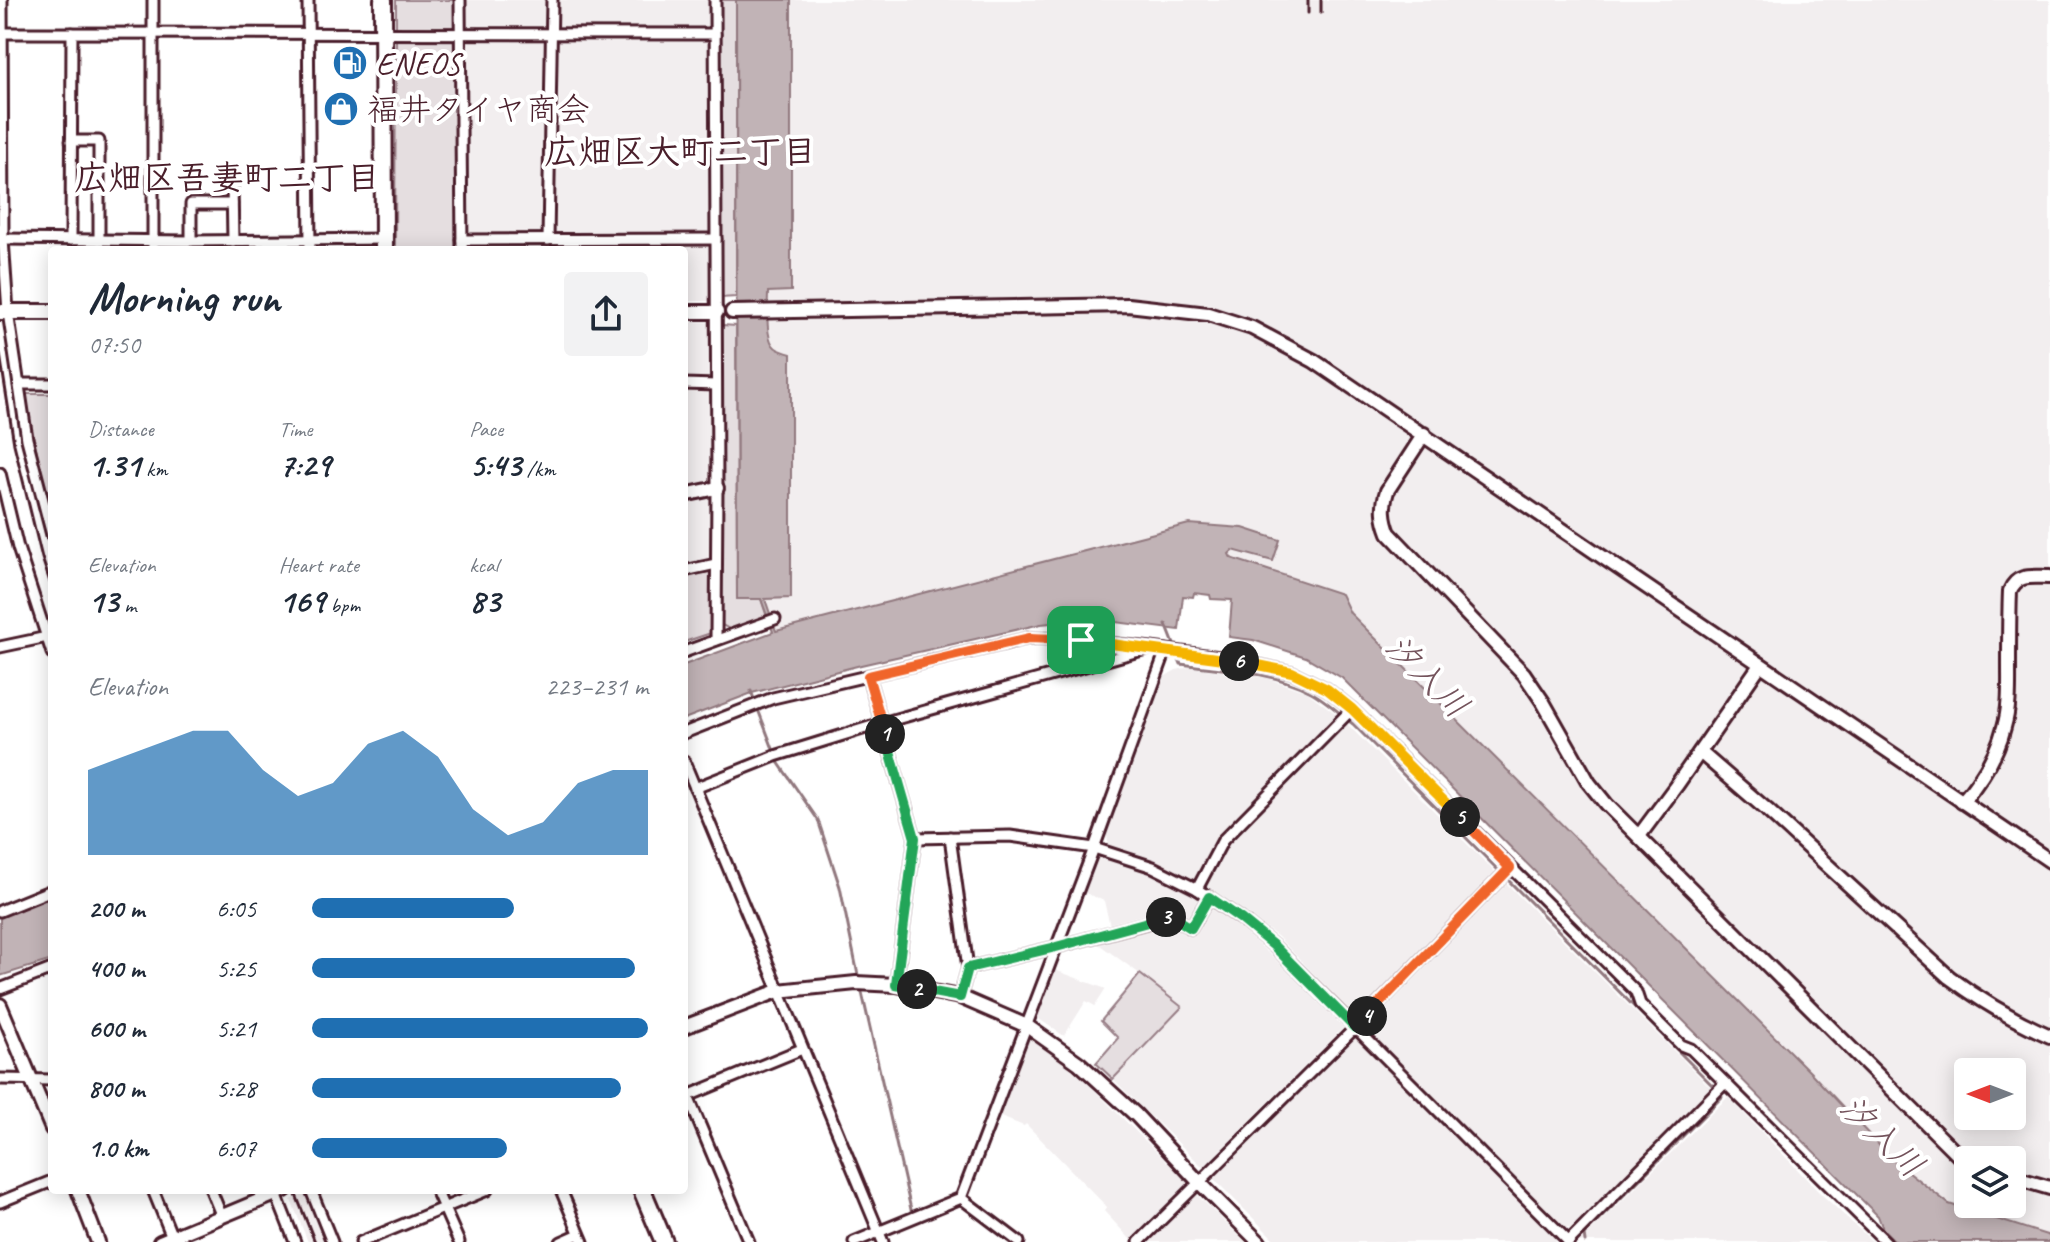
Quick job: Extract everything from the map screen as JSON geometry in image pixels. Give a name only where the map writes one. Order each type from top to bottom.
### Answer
[{"type":"highway","points":[[383,0],[384,245]]},
{"type":"highway","points":[[644,1194],[664,1242]]},
{"type":"main road","points":[[4,312],[48,312]]},
{"type":"street","points":[[2,0],[4,312],[27,439],[48,520]]},
{"type":"street","points":[[153,0],[153,246]]},
{"type":"street","points":[[308,0],[310,245]]},
{"type":"street","points":[[460,0],[462,245],[548,240],[716,239]]},
{"type":"street","points":[[548,240],[552,0]]},
{"type":"street","points":[[715,0],[716,640]]},
{"type":"street","points":[[2,33],[715,34]]},
{"type":"street","points":[[71,240],[72,33]]},
{"type":"street","points":[[71,141],[99,141],[99,240]]},
{"type":"street","points":[[232,184],[233,241]]},
{"type":"street","points":[[191,241],[191,204],[232,204]]},
{"type":"street","points":[[3,239],[99,240],[153,246],[191,241],[384,245]]},
{"type":"street","points":[[688,312],[1128,305],[1208,314],[1252,328],[1314,361],[1424,434],[2050,861]]},
{"type":"street","points":[[19,384],[48,384]]},
{"type":"street","points":[[688,384],[716,385]]},
{"type":"street","points":[[1424,434],[1384,499],[1384,519],[1389,533],[1524,674],[1589,783],[1606,804],[1954,1151]]},
{"type":"street","points":[[0,473],[18,548],[48,633]]},
{"type":"street","points":[[688,494],[717,488]]},
{"type":"street","points":[[688,570],[716,564]]},
{"type":"street","points":[[1962,802],[1986,769],[2005,724],[2009,692],[2010,591],[2013,583],[2023,577],[2050,577]]},
{"type":"street","points":[[688,650],[771,620]]},
{"type":"street","points":[[0,647],[48,636]]},
{"type":"street","points":[[688,731],[773,698],[1029,638],[1151,648],[1220,657],[1292,672],[1327,689],[1352,709],[1636,992],[1640,1004],[1681,1045],[1691,1049],[1886,1242]]},
{"type":"street","points":[[695,788],[775,756],[882,723],[1151,648]]},
{"type":"street","points":[[854,1242],[961,1198],[1166,650]]},
{"type":"street","points":[[1639,836],[1760,665]]},
{"type":"street","points":[[868,676],[915,838],[896,985]]},
{"type":"street","points":[[1197,889],[1223,840],[1352,709]]},
{"type":"street","points":[[1700,752],[1949,977],[2004,1014],[2050,1036]]},
{"type":"street","points":[[688,771],[883,1242]]},
{"type":"street","points":[[915,838],[1010,836],[1094,848],[1153,867],[1197,889],[1274,946],[1568,1242],[1725,1083]]},
{"type":"street","points":[[950,837],[968,968],[960,997]]},
{"type":"street","points":[[1139,1242],[1355,1028],[1510,868]]},
{"type":"street","points":[[0,911],[48,892]]},
{"type":"street","points":[[968,968],[1172,916],[1191,928],[1209,897]]},
{"type":"street","points":[[0,989],[48,971]]},
{"type":"street","points":[[688,1025],[778,991],[856,983],[896,985],[960,997],[1027,1026],[1079,1063],[1136,1115],[1259,1242]]},
{"type":"street","points":[[0,1005],[48,1119]]},
{"type":"street","points":[[688,1099],[802,1049]]},
{"type":"street","points":[[0,1079],[48,1080]]},
{"type":"street","points":[[688,1101],[749,1242]]},
{"type":"street","points":[[2026,1181],[2050,1188]]},
{"type":"street","points":[[1,1198],[48,1182]]},
{"type":"street","points":[[80,1194],[98,1242]]},
{"type":"street","points":[[155,1194],[172,1237]]},
{"type":"street","points":[[213,1194],[222,1217]]},
{"type":"street","points":[[160,1242],[271,1194]]},
{"type":"street","points":[[273,1194],[295,1242]]},
{"type":"street","points":[[313,1194],[332,1242]]},
{"type":"street","points":[[438,1194],[459,1242]]},
{"type":"street","points":[[361,1242],[477,1194]]},
{"type":"street","points":[[561,1242],[581,1238],[563,1194]]},
{"type":"street","points":[[961,1198],[1019,1242]]},
{"type":"shaded area","points":[[396,0],[456,0],[456,24],[452,28],[396,28]]},
{"type":"shaded area","points":[[467,0],[712,0],[712,301],[688,301],[688,246],[466,246]]},
{"type":"shaded area","points":[[721,0],[736,0],[736,297],[720,298]]},
{"type":"shaded area","points":[[736,0],[791,0],[791,291],[768,292],[767,312],[770,340],[779,350],[791,354],[791,598],[765,599],[776,631],[1189,524],[1243,528],[1280,540],[1273,561],[1233,550],[1229,554],[1231,558],[1341,594],[1350,613],[1812,1074],[1893,1160],[1954,1206],[1954,1218],[1993,1218],[2050,1236],[2050,1242],[1896,1242],[1883,1229],[1878,1216],[1342,678],[1306,657],[1253,640],[1229,637],[1232,600],[1211,599],[1210,595],[1194,593],[1193,597],[1183,596],[1179,630],[1091,619],[1041,624],[752,693],[688,717],[688,664],[773,632],[761,599],[737,599]]},
{"type":"shaded area","points":[[792,0],[2050,0],[2050,1236],[1993,1218],[2026,1218],[2026,1146],[1954,1146],[1954,1206],[1893,1160],[1812,1074],[1349,613],[1341,594],[1231,558],[1228,553],[1232,549],[1189,524],[777,631],[765,598],[791,598],[791,354],[773,345],[768,327],[769,292],[791,291]]},
{"type":"shaded area","points":[[396,39],[452,39],[456,43],[456,246],[395,246]]},
{"type":"shaded area","points":[[688,322],[712,322],[712,484],[688,489]]},
{"type":"shaded area","points":[[722,325],[736,326],[737,598],[761,599],[767,617],[731,630],[720,624]]},
{"type":"shaded area","points":[[25,394],[48,394],[48,506]]},
{"type":"shaded area","points":[[706,495],[712,498],[713,568],[688,573],[688,500]]},
{"type":"shaded area","points":[[713,568],[711,633],[688,641],[688,573]]},
{"type":"shaded area","points":[[1191,667],[1266,678],[1307,692],[1339,716],[1711,1088],[1570,1228],[1565,1228],[1277,936],[1189,876],[1109,846],[1106,832],[1164,677]]},
{"type":"shaded area","points":[[1100,857],[1144,870],[1204,901],[1245,932],[1344,1027],[1203,1167],[1113,1079],[1181,1007],[1093,940],[1112,934],[1104,901],[1083,892],[1095,860]]},
{"type":"shaded area","points":[[48,897],[48,961],[0,976],[0,916]]},
{"type":"shaded area","points":[[1055,970],[1106,989],[1095,1006],[1086,1001],[1064,1036],[1036,1017]]},
{"type":"shaded area","points":[[1140,974],[1182,1007],[1113,1079],[1096,1063],[1118,1038],[1101,1021]]},
{"type":"shaded area","points":[[1351,1037],[1556,1238],[1556,1242],[1277,1242],[1211,1176]]},
{"type":"shaded area","points":[[1029,1038],[1088,1084],[1189,1184],[1131,1240],[1104,1211],[1107,1207],[1026,1124],[1024,1126],[998,1116]]},
{"type":"shaded area","points":[[1728,1097],[1819,1192],[1873,1242],[1580,1242]]},
{"type":"shaded area","points":[[1195,1193],[1245,1242],[1146,1242]]},
{"type":"shaded area","points":[[311,1194],[330,1242],[308,1242],[291,1200]]},
{"type":"waterway","points":[[1166,624],[1175,647]]},
{"type":"waterway","points":[[1177,654],[1181,664],[1246,672],[1294,684],[1332,706],[1722,1097],[1584,1235],[1585,1242]]},
{"type":"waterway","points":[[751,691],[778,762],[818,820],[840,887],[859,980]]},
{"type":"waterway","points":[[861,988],[912,1214]]},
{"type":"railway","points":[[1308,0],[1308,13]]},
{"type":"railway","points":[[1321,0],[1321,13]]},
{"type":"railway","points":[[0,354],[14,444],[48,576]]},
{"type":"railway","points":[[296,1194],[315,1242]]},
{"type":"place","name":"ENEOS","points":[[350,63]]},
{"type":"place","name":"福井タイヤ商会","points":[[341,109]]},
{"type":"district","name":"広畑区大町二丁目","points":[[680,151]]},
{"type":"district","name":"広畑区吾妻町二丁目","points":[[227,177]]},
{"type":"route","points":[[1029,638],[1081,640],[1220,657],[1292,672],[1327,689],[1352,709],[1510,868],[1355,1028],[1274,946],[1209,897],[1191,928],[1172,916],[968,968],[960,997],[896,985],[915,838],[868,676],[1029,638]]},
{"type":"water label","name":"汐入川","points":[[1427,676]]},
{"type":"water label","name":"汐入川","points":[[1882,1136]]}]
